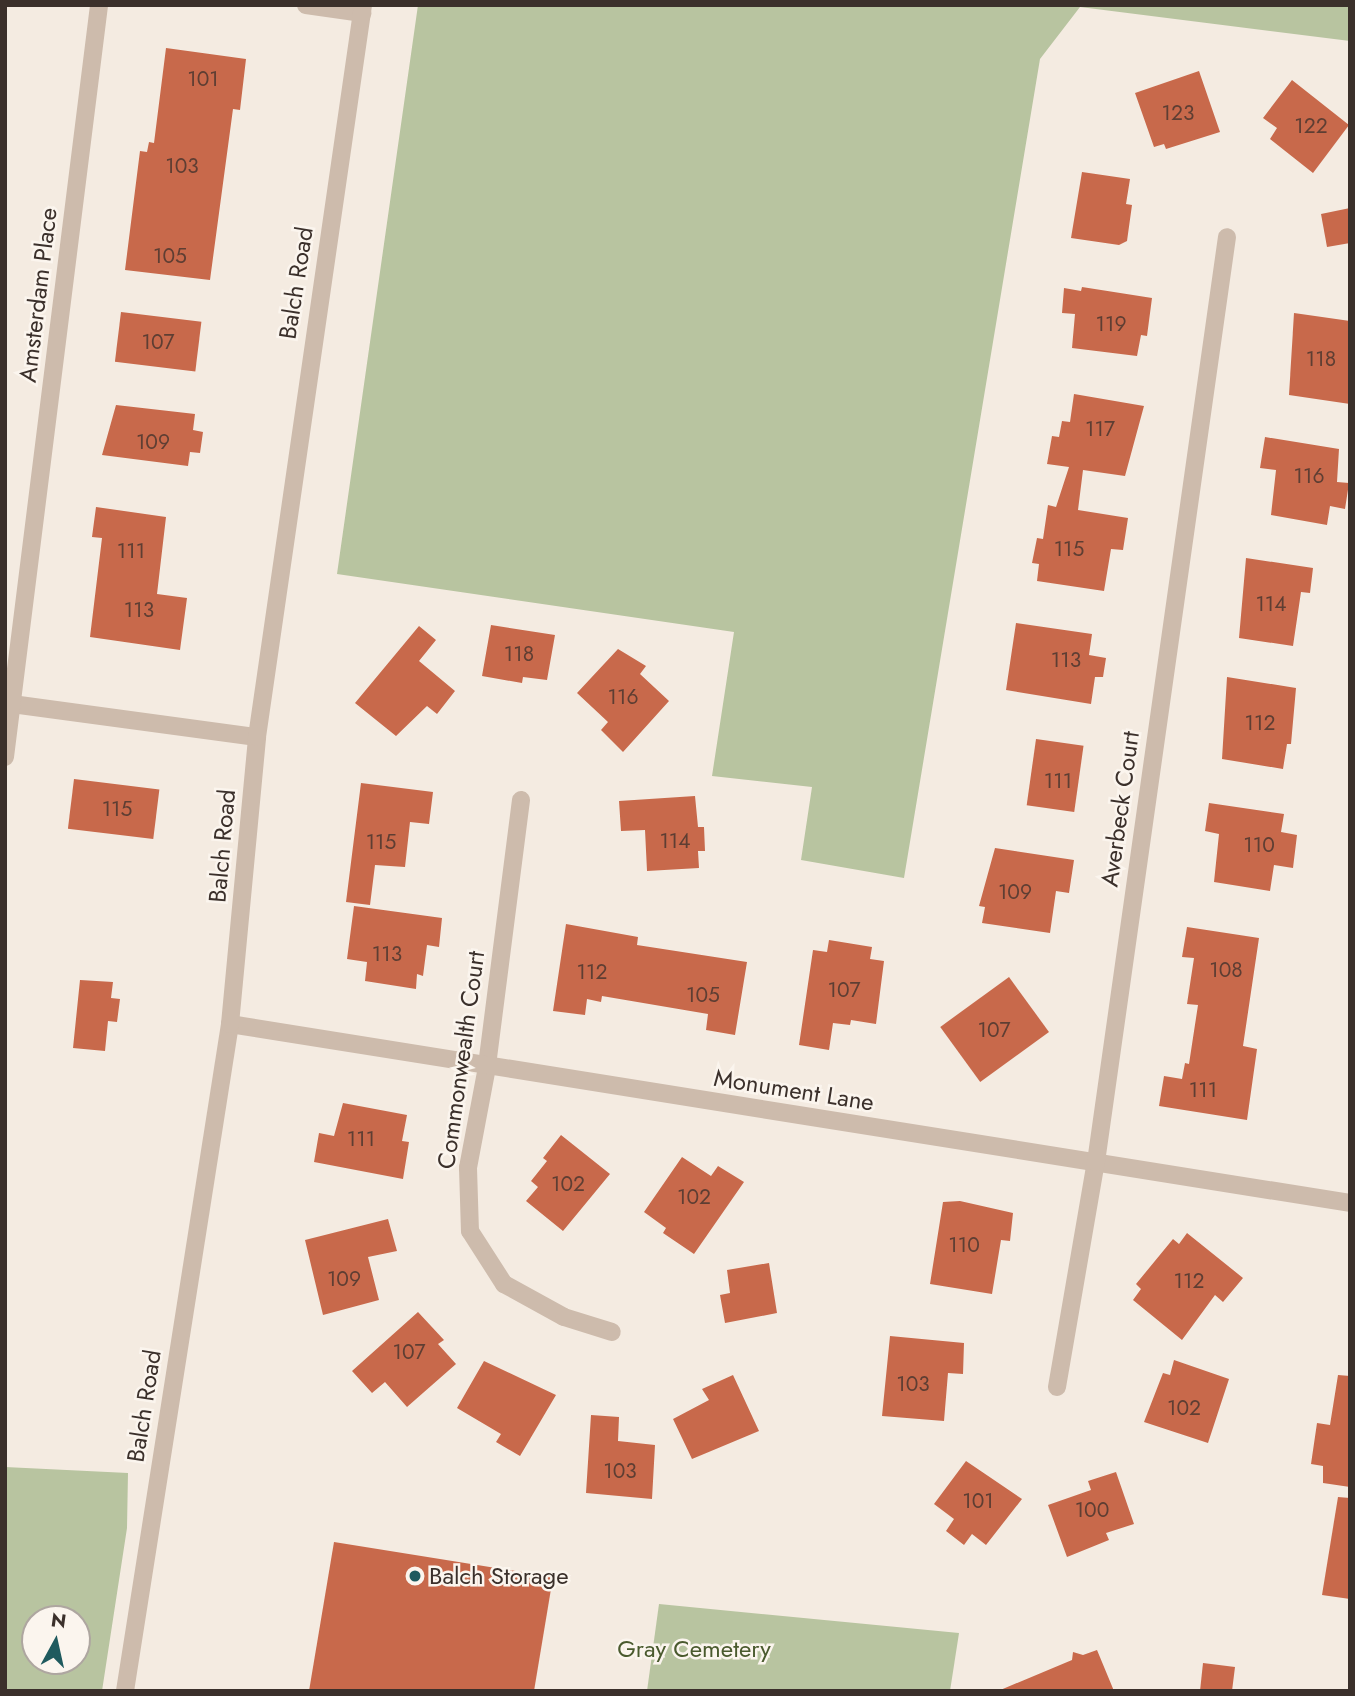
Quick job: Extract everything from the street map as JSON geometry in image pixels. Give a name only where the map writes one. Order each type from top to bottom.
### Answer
[{"type":"street","name":"Amsterdam Place","points":[[5,757],[99,5]]},
{"type":"street","points":[[306,5],[362,9]]},
{"type":"street","name":"Balch Road","points":[[125,1691],[230,1024],[257,737],[362,9]]},
{"type":"street","name":"Averbeck Court","points":[[1058,1387],[1096,1162],[1227,237]]},
{"type":"street","points":[[12,704],[257,737]]},
{"type":"street","name":"Commonwealth Court","points":[[520,800],[487,1067],[468,1168],[470,1231],[504,1284],[564,1317],[612,1332]]},
{"type":"street","name":"Monument Lane","points":[[230,1024],[1350,1203]]},
{"type":"green space","points":[[418,5],[1350,5],[1350,41],[1080,7],[1040,59],[904,878],[801,860],[812,787],[712,776],[734,632],[337,574]]},
{"type":"green space","points":[[5,1467],[128,1473],[127,1528],[102,1691],[5,1691]]},
{"type":"green space","name":"Gray Cemetery","points":[[659,1604],[959,1633],[950,1691],[647,1691]]},
{"type":"building","points":[[166,48],[246,59],[240,110],[233,109],[210,280],[125,270],[140,151],[147,152],[149,142],[154,143]]},
{"type":"building","points":[[1199,71],[1220,132],[1166,149],[1164,144],[1154,147],[1135,93]]},
{"type":"building","points":[[1292,80],[1349,125],[1313,173],[1270,139],[1277,128],[1263,118]]},
{"type":"building","points":[[1082,172],[1130,179],[1126,204],[1132,205],[1127,241],[1119,245],[1071,238]]},
{"type":"building","points":[[1350,208],[1350,243],[1327,247],[1321,214]]},
{"type":"building","points":[[1082,287],[1152,298],[1147,336],[1141,335],[1137,356],[1072,348],[1075,314],[1062,313],[1064,288],[1081,291]]},
{"type":"building","points":[[121,312],[201,322],[195,371],[115,362]]},
{"type":"building","points":[[1294,313],[1350,321],[1350,404],[1289,395]]},
{"type":"building","points":[[1074,394],[1144,406],[1125,476],[1083,470],[1078,510],[1128,518],[1123,550],[1111,549],[1104,591],[1037,581],[1039,564],[1032,563],[1037,538],[1043,539],[1048,505],[1056,507],[1069,467],[1047,464],[1052,436],[1059,437],[1062,421],[1070,422]]},
{"type":"building","points":[[116,405],[195,414],[193,430],[203,432],[200,453],[190,452],[188,466],[102,455]]},
{"type":"building","points":[[1265,437],[1339,449],[1337,482],[1349,483],[1345,509],[1330,506],[1327,525],[1271,515],[1276,470],[1260,468]]},
{"type":"building","points":[[96,507],[166,517],[157,594],[187,598],[180,650],[90,637],[102,538],[92,537]]},
{"type":"building","points":[[1246,558],[1313,568],[1310,593],[1301,592],[1293,646],[1239,638]]},
{"type":"building","points":[[1016,623],[1092,634],[1089,655],[1106,658],[1103,677],[1095,677],[1091,704],[1006,690]]},
{"type":"building","points":[[491,625],[555,635],[547,680],[523,677],[522,683],[482,676]]},
{"type":"building","points":[[419,626],[436,640],[419,661],[455,691],[437,714],[427,706],[396,736],[355,703]]},
{"type":"building","points":[[618,649],[646,666],[640,674],[669,701],[623,752],[601,730],[608,722],[577,693]]},
{"type":"building","points":[[1227,677],[1296,688],[1291,744],[1287,744],[1283,769],[1222,759]]},
{"type":"building","points":[[1036,739],[1084,746],[1074,812],[1027,805]]},
{"type":"building","points":[[74,779],[159,789],[153,839],[68,829]]},
{"type":"building","points":[[361,783],[433,792],[429,824],[410,822],[405,867],[375,865],[370,905],[346,902]]},
{"type":"building","points":[[695,796],[698,827],[704,827],[705,851],[698,851],[699,868],[647,871],[645,830],[621,831],[619,801]]},
{"type":"building","points":[[1209,803],[1284,814],[1281,832],[1297,835],[1293,868],[1274,865],[1270,891],[1214,882],[1219,834],[1205,831]]},
{"type":"building","points":[[995,848],[1074,860],[1069,893],[1056,891],[1050,933],[982,923],[985,907],[979,906]]},
{"type":"building","points":[[354,906],[442,918],[439,947],[427,945],[423,976],[417,974],[416,989],[365,981],[367,962],[347,959]]},
{"type":"building","points":[[566,924],[638,937],[637,945],[747,962],[735,1035],[706,1030],[708,1014],[602,996],[601,1002],[587,999],[585,1015],[553,1011]]},
{"type":"building","points":[[1187,927],[1259,938],[1243,1046],[1257,1049],[1247,1120],[1159,1106],[1164,1076],[1182,1079],[1185,1063],[1189,1064],[1198,1005],[1187,1004],[1194,958],[1182,957]]},
{"type":"building","points":[[829,940],[872,947],[870,959],[884,961],[876,1024],[851,1020],[850,1025],[833,1023],[829,1050],[799,1045],[813,950],[827,952]]},
{"type":"building","points":[[1009,977],[1049,1032],[980,1082],[940,1027]]},
{"type":"building","points":[[80,980],[113,982],[111,998],[120,999],[117,1022],[108,1021],[105,1051],[73,1048]]},
{"type":"building","points":[[343,1103],[407,1115],[402,1141],[409,1142],[403,1179],[314,1162],[319,1133],[334,1136]]},
{"type":"building","points":[[561,1135],[610,1174],[563,1231],[526,1201],[538,1187],[531,1181],[547,1161],[543,1158]]},
{"type":"building","points":[[682,1157],[711,1176],[718,1166],[744,1182],[694,1254],[663,1233],[666,1228],[644,1212]]},
{"type":"building","points":[[960,1201],[1013,1213],[1010,1241],[1001,1240],[992,1294],[930,1284],[943,1202]]},
{"type":"building","points":[[388,1219],[397,1251],[368,1257],[379,1300],[323,1315],[305,1240]]},
{"type":"building","points":[[1187,1233],[1243,1278],[1223,1302],[1215,1295],[1182,1340],[1133,1300],[1141,1289],[1136,1284],[1173,1239],[1179,1244]]},
{"type":"building","points":[[769,1263],[777,1313],[725,1323],[720,1295],[730,1293],[727,1270]]},
{"type":"building","points":[[418,1312],[444,1340],[438,1344],[456,1364],[407,1407],[385,1382],[372,1393],[352,1371]]},
{"type":"building","points":[[890,1336],[964,1343],[963,1374],[948,1373],[944,1421],[882,1416]]},
{"type":"building","points":[[1174,1360],[1229,1379],[1208,1443],[1144,1422],[1163,1373],[1170,1375]]},
{"type":"building","points":[[484,1361],[556,1395],[520,1456],[496,1442],[501,1434],[457,1408]]},
{"type":"building","points":[[733,1375],[759,1431],[692,1459],[673,1419],[709,1400],[702,1389]]},
{"type":"building","points":[[1338,1375],[1350,1376],[1350,1487],[1323,1483],[1323,1466],[1311,1464],[1317,1423],[1330,1425]]},
{"type":"building","points":[[591,1415],[619,1417],[618,1441],[655,1445],[652,1499],[586,1493]]},
{"type":"building","points":[[966,1461],[1022,1499],[986,1545],[972,1534],[964,1545],[946,1531],[954,1519],[934,1504]]},
{"type":"building","points":[[1116,1472],[1134,1524],[1106,1533],[1109,1540],[1067,1557],[1048,1505],[1091,1490],[1088,1481]]},
{"type":"building","points":[[1338,1497],[1350,1498],[1350,1599],[1322,1595]]},
{"type":"building","points":[[334,1542],[553,1577],[534,1691],[309,1691]]},
{"type":"building","points":[[1097,1650],[1114,1691],[998,1691],[1072,1660],[1073,1652],[1083,1655]]},
{"type":"building","points":[[1203,1663],[1235,1667],[1232,1691],[1200,1691]]},
{"type":"place","name":"Balch Storage","points":[[415,1576]]}]
